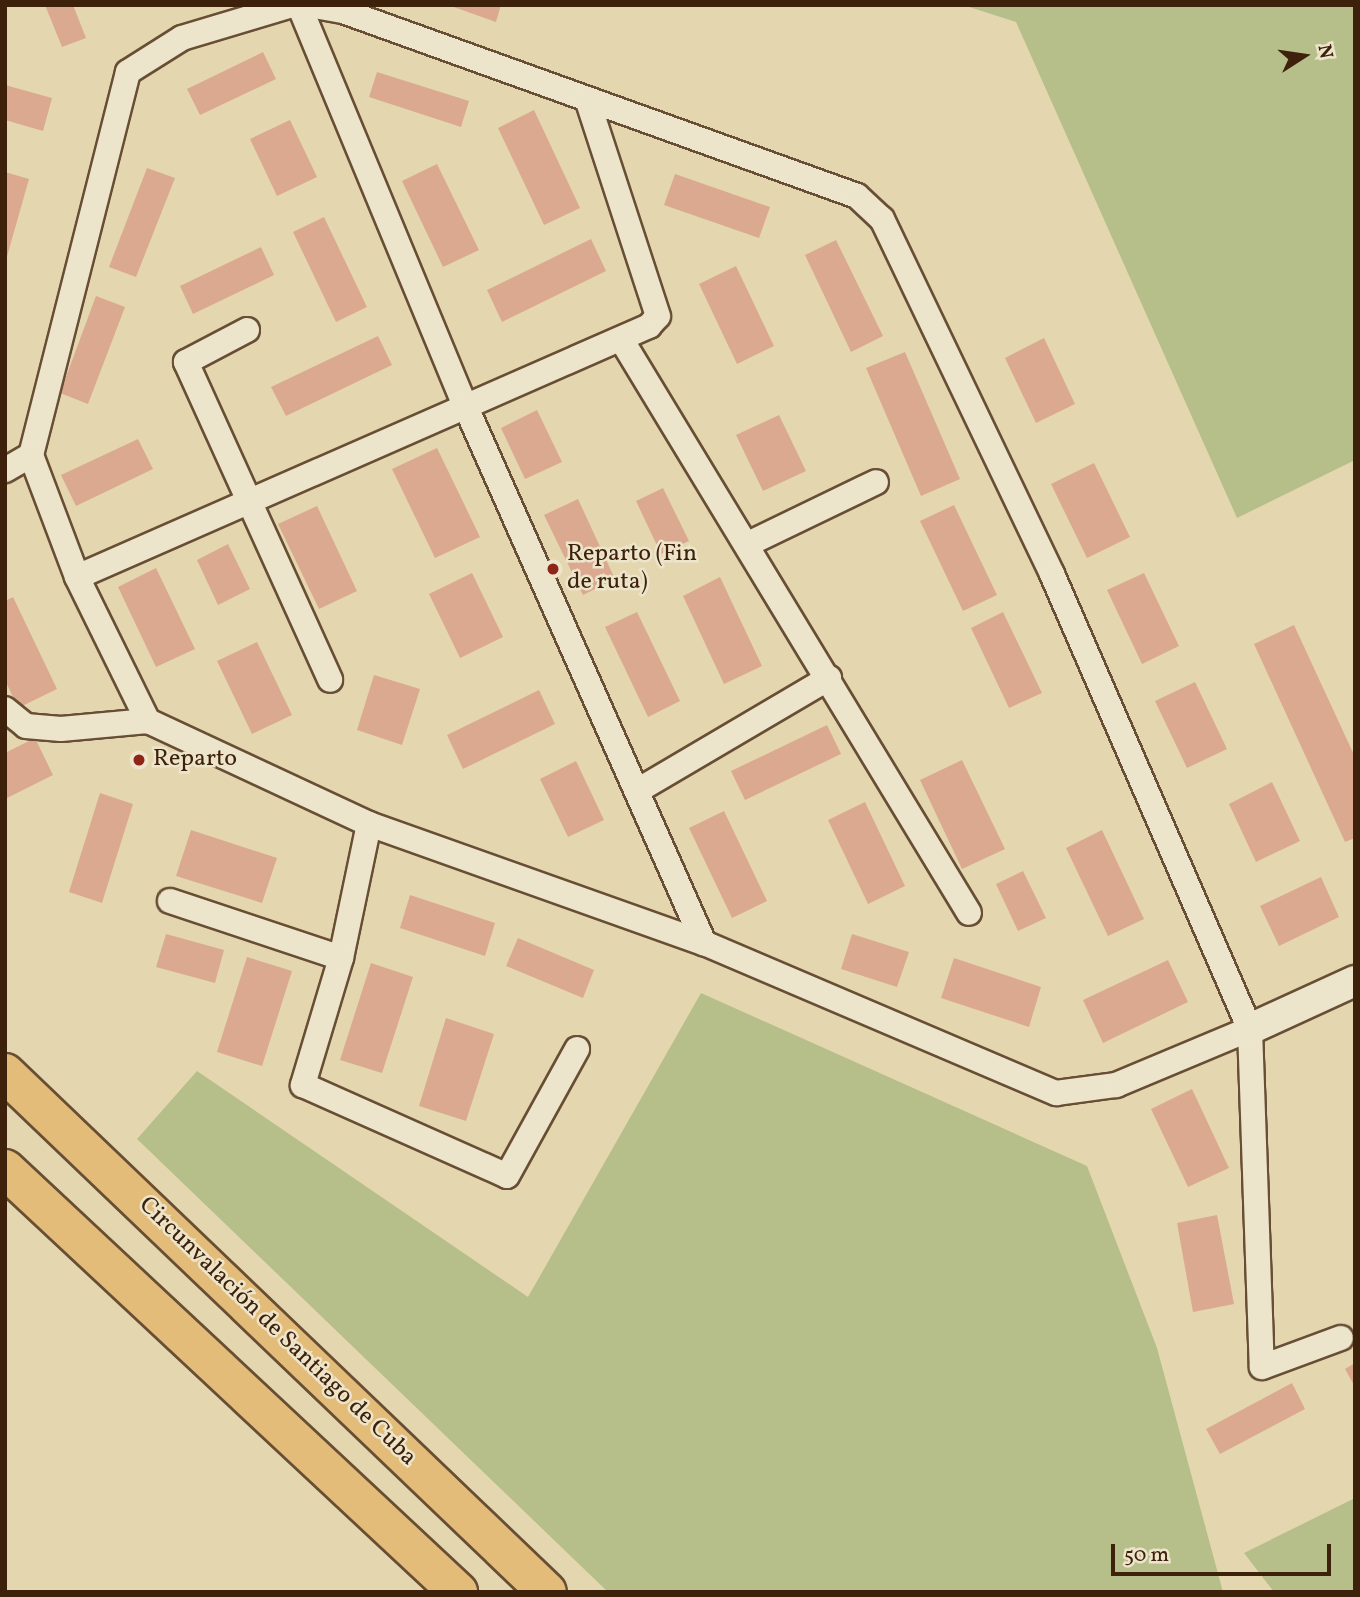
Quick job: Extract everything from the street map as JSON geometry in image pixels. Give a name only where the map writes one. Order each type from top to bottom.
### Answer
[{"type":"highway","name":"Circunvalación de Santiago de Cuba","points":[[5,1073],[547,1592]]},
{"type":"highway","points":[[5,1169],[457,1592]]},
{"type":"street","points":[[148,721],[78,577],[31,455],[128,72],[182,38],[292,5]]},
{"type":"street","points":[[299,5],[465,405],[704,943]]},
{"type":"street","points":[[309,5],[343,11],[857,196],[882,219],[1052,573],[1250,1029],[1262,1367],[1341,1338]]},
{"type":"street","points":[[78,577],[247,499],[621,339],[658,316],[587,99]]},
{"type":"street","points":[[247,330],[186,362],[330,680]]},
{"type":"street","points":[[621,339],[748,544],[969,912]]},
{"type":"street","points":[[5,470],[31,455]]},
{"type":"street","points":[[748,544],[876,482]]},
{"type":"street","points":[[638,791],[829,678]]},
{"type":"street","points":[[5,709],[26,726],[61,729],[148,721],[369,824],[704,943],[1056,1093],[1116,1085],[1250,1029],[1355,981]]},
{"type":"street","points":[[369,824],[341,958],[303,1085],[507,1176],[577,1049]]},
{"type":"street","points":[[170,901],[341,958]]},
{"type":"green space","points":[[963,5],[1355,5],[1355,460],[1237,518],[1016,22]]},
{"type":"green space","points":[[701,993],[1087,1166],[1157,1348],[1223,1592],[608,1592],[137,1139],[197,1071],[528,1297]]},
{"type":"green space","points":[[1355,1498],[1355,1592],[1274,1592],[1244,1553]]},
{"type":"building","points":[[45,5],[73,5],[86,38],[62,47]]},
{"type":"building","points":[[448,5],[501,5],[496,22]]},
{"type":"building","points":[[263,52],[276,79],[200,115],[187,89]]},
{"type":"building","points":[[377,72],[469,101],[461,127],[369,97]]},
{"type":"building","points":[[5,85],[52,98],[43,131],[5,120]]},
{"type":"building","points":[[534,110],[580,208],[544,225],[498,128]]},
{"type":"building","points":[[290,120],[317,177],[277,196],[250,139]]},
{"type":"building","points":[[437,164],[479,250],[443,267],[402,181]]},
{"type":"building","points":[[147,168],[175,178],[136,277],[109,267]]},
{"type":"building","points":[[5,172],[29,179],[6,260],[5,260]]},
{"type":"building","points":[[675,174],[770,207],[759,238],[664,205]]},
{"type":"building","points":[[324,217],[367,307],[336,322],[293,232]]},
{"type":"building","points":[[591,239],[606,271],[502,322],[487,290]]},
{"type":"building","points":[[836,240],[883,336],[851,352],[805,255]]},
{"type":"building","points":[[261,247],[274,275],[193,314],[180,286]]},
{"type":"building","points":[[736,266],[774,346],[737,364],[699,284]]},
{"type":"building","points":[[96,296],[125,307],[88,404],[60,393]]},
{"type":"building","points":[[378,336],[392,365],[286,416],[271,387]]},
{"type":"building","points":[[1044,338],[1075,404],[1036,423],[1005,358]]},
{"type":"building","points":[[905,352],[960,479],[921,496],[866,368]]},
{"type":"building","points":[[537,410],[562,462],[525,479],[501,428]]},
{"type":"building","points":[[779,415],[806,471],[763,491],[736,435]]},
{"type":"building","points":[[138,439],[153,469],[76,506],[61,475]]},
{"type":"building","points":[[437,448],[480,537],[435,558],[392,469]]},
{"type":"building","points":[[1094,463],[1130,537],[1087,558],[1051,484]]},
{"type":"building","points":[[663,488],[689,541],[661,554],[636,501]]},
{"type":"building","points":[[578,499],[615,579],[583,595],[544,515]]},
{"type":"building","points":[[954,505],[997,595],[963,611],[920,521]]},
{"type":"building","points":[[317,506],[357,591],[319,609],[278,524]]},
{"type":"building","points":[[228,544],[250,589],[218,605],[197,560]]},
{"type":"building","points":[[156,568],[195,649],[156,667],[118,587]]},
{"type":"building","points":[[472,573],[503,637],[460,658],[429,594]]},
{"type":"building","points":[[1144,573],[1179,646],[1142,664],[1107,590]]},
{"type":"building","points":[[720,577],[762,666],[724,684],[683,596]]},
{"type":"building","points":[[13,597],[57,689],[18,708],[5,680],[5,601]]},
{"type":"building","points":[[637,612],[680,701],[648,717],[605,627]]},
{"type":"building","points":[[1003,612],[1042,693],[1009,708],[971,628]]},
{"type":"building","points":[[1294,625],[1355,757],[1355,838],[1345,842],[1254,644]]},
{"type":"building","points":[[257,642],[292,715],[252,734],[217,661]]},
{"type":"building","points":[[374,675],[420,689],[402,745],[357,730]]},
{"type":"building","points":[[1195,682],[1227,749],[1187,768],[1155,701]]},
{"type":"building","points":[[539,690],[555,724],[463,769],[447,735]]},
{"type":"building","points":[[827,725],[841,754],[745,800],[731,771]]},
{"type":"building","points":[[35,738],[53,775],[5,799],[5,753]]},
{"type":"building","points":[[962,760],[1005,849],[962,869],[920,780]]},
{"type":"building","points":[[576,761],[604,820],[568,837],[540,779]]},
{"type":"building","points":[[1272,782],[1300,841],[1256,862],[1229,804]]},
{"type":"building","points":[[100,793],[133,804],[102,903],[69,892]]},
{"type":"building","points":[[865,802],[905,886],[868,904],[828,820]]},
{"type":"building","points":[[724,811],[767,901],[732,918],[689,828]]},
{"type":"building","points":[[191,830],[277,858],[262,903],[176,876]]},
{"type":"building","points":[[1102,830],[1144,919],[1108,936],[1066,848]]},
{"type":"building","points":[[1023,871],[1046,918],[1018,931],[996,884]]},
{"type":"building","points":[[1321,877],[1339,917],[1279,946],[1260,906]]},
{"type":"building","points":[[410,895],[495,923],[485,956],[400,928]]},
{"type":"building","points":[[166,934],[224,950],[215,983],[156,967]]},
{"type":"building","points":[[852,934],[909,952],[897,987],[841,969]]},
{"type":"building","points":[[518,938],[594,970],[583,998],[506,966]]},
{"type":"building","points":[[247,957],[292,971],[262,1066],[217,1052]]},
{"type":"building","points":[[954,958],[1041,987],[1029,1027],[941,998]]},
{"type":"building","points":[[1168,960],[1188,1002],[1103,1043],[1083,1000]]},
{"type":"building","points":[[371,963],[413,977],[382,1073],[340,1060]]},
{"type":"building","points":[[446,1018],[494,1034],[466,1121],[419,1106]]},
{"type":"building","points":[[1192,1089],[1229,1168],[1188,1187],[1151,1109]]},
{"type":"building","points":[[1217,1215],[1234,1304],[1193,1312],[1177,1223]]},
{"type":"building","points":[[1355,1363],[1355,1387],[1345,1369]]},
{"type":"building","points":[[1292,1383],[1305,1409],[1220,1454],[1206,1429]]},
{"type":"place","name":"Reparto (Fin de ruta)","points":[[553,569]]},
{"type":"place","name":"Reparto","points":[[139,760]]}]
